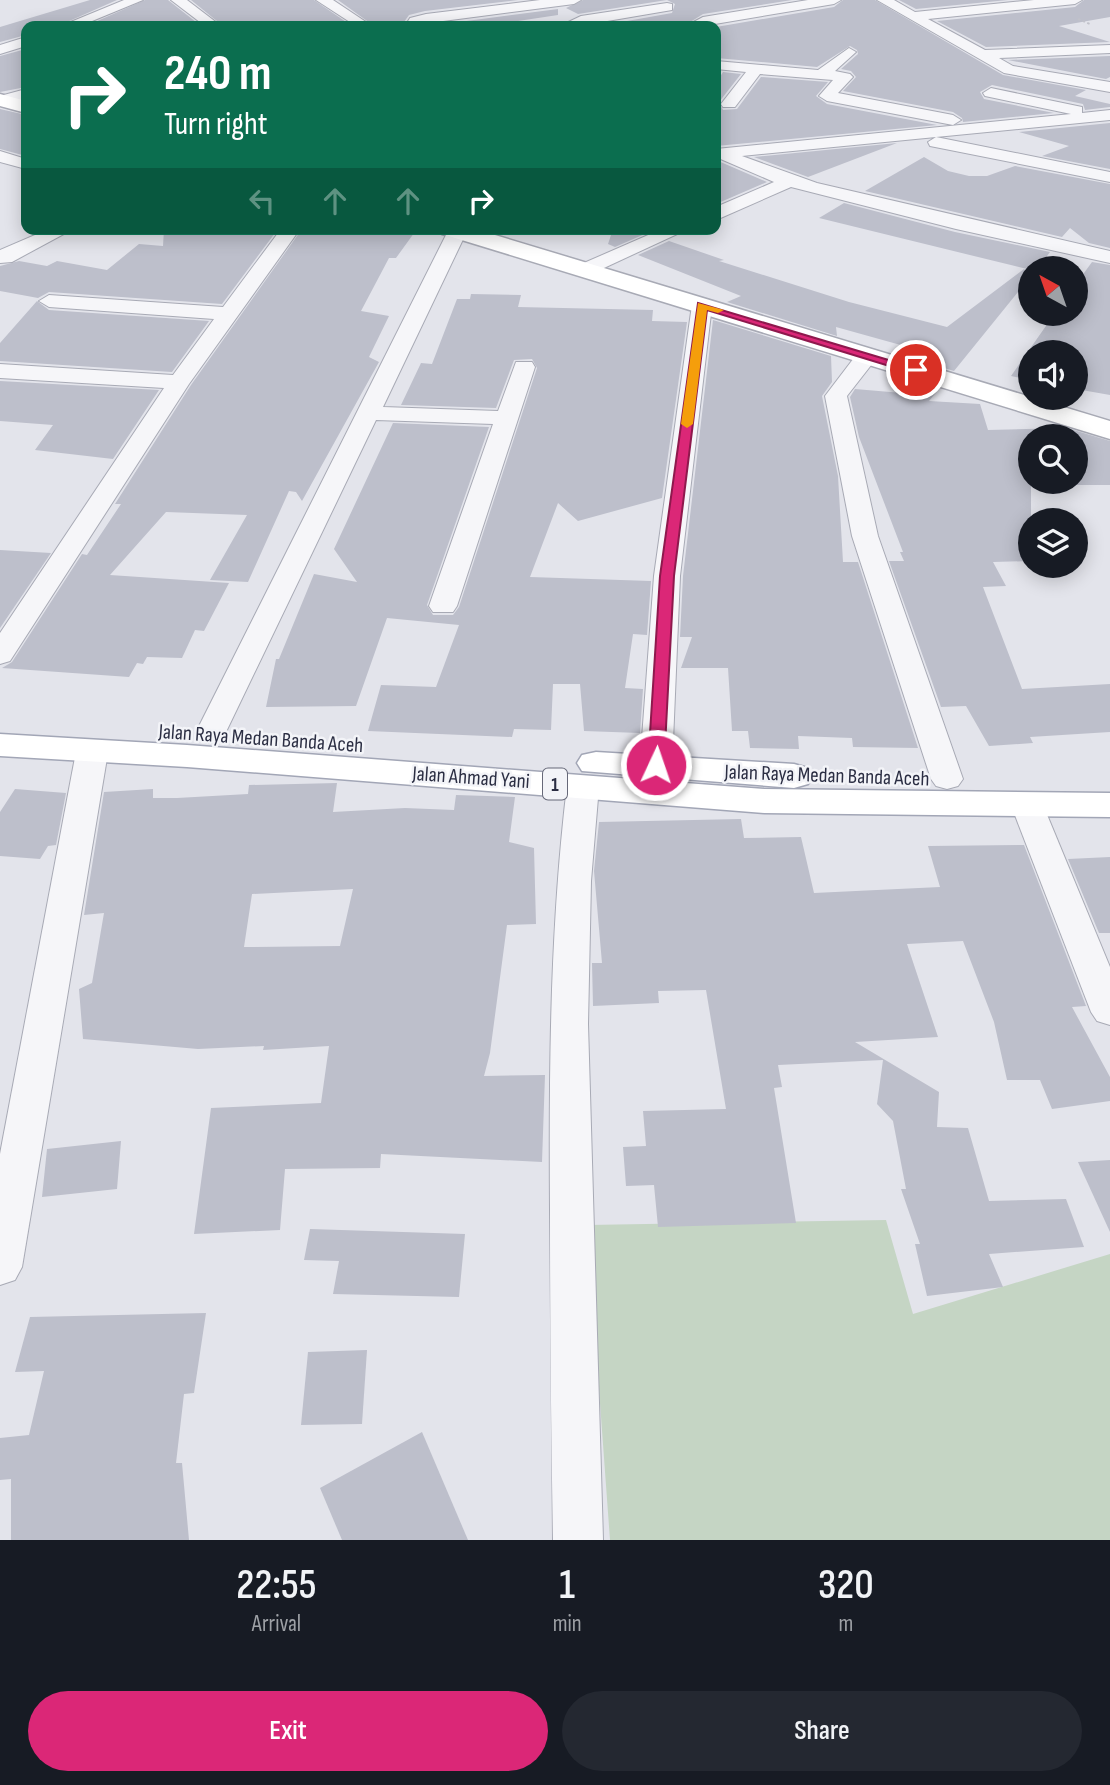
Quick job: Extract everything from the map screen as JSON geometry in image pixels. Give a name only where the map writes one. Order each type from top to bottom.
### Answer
[{"type":"main road","points":[[1,100],[21,106]]},
{"type":"main road","points":[[472,235],[1110,430]]},
{"type":"main road","name":"Jalan Raya Medan Banda Aceh","points":[[0,721],[776,775],[1110,779]]},
{"type":"main road","name":"Jalan Ahmad Yani","points":[[0,745],[764,801],[1110,805]]},
{"type":"street","points":[[81,21],[136,0]]},
{"type":"street","points":[[178,0],[207,21]]},
{"type":"street","points":[[323,0],[357,21]]},
{"type":"street","points":[[415,21],[574,0]]},
{"type":"street","points":[[644,0],[692,21]]},
{"type":"street","points":[[715,21],[834,0]]},
{"type":"street","points":[[884,0],[980,54],[1018,72],[1110,87]]},
{"type":"street","points":[[914,16],[1075,0]]},
{"type":"street","points":[[579,21],[667,8]]},
{"type":"street","points":[[0,50],[21,43]]},
{"type":"street","points":[[980,54],[1110,49]]},
{"type":"street","points":[[821,75],[849,52]]},
{"type":"street","points":[[721,66],[846,78],[827,94],[995,128]]},
{"type":"street","points":[[729,104],[756,69]]},
{"type":"street","points":[[784,89],[796,72]]},
{"type":"street","points":[[991,93],[1108,116]]},
{"type":"street","points":[[1,100],[21,95]]},
{"type":"street","points":[[721,153],[1108,116]]},
{"type":"street","points":[[900,135],[1110,177]]},
{"type":"street","points":[[721,153],[790,181],[959,225],[1110,257]]},
{"type":"street","points":[[0,156],[21,162]]},
{"type":"street","points":[[721,212],[790,181]]},
{"type":"street","points":[[2,258],[51,235]]},
{"type":"street","points":[[0,655],[179,382],[287,235]]},
{"type":"street","points":[[210,734],[454,235]]},
{"type":"street","points":[[584,270],[665,235]]},
{"type":"street","points":[[49,300],[230,314]]},
{"type":"street","points":[[656,765],[667,576],[702,305]]},
{"type":"street","points":[[868,355],[836,396],[865,536],[947,779]]},
{"type":"street","points":[[443,607],[524,367]]},
{"type":"street","points":[[0,372],[179,382]]},
{"type":"street","points":[[366,413],[507,418]]},
{"type":"street","points":[[0,1267],[92,752]]},
{"type":"street","points":[[578,1540],[570,1349],[570,972],[574,862],[583,786]]},
{"type":"street","points":[[1027,805],[1110,1012]]},
{"type":"green space","points":[[886,1220],[913,1314],[1110,1254],[1110,1540],[610,1540],[587,1225]]},
{"type":"building","points":[[90,0],[117,0],[69,21],[21,21],[21,36],[0,42],[0,27]]},
{"type":"building","points":[[145,0],[168,0],[195,21],[97,21]]},
{"type":"building","points":[[191,0],[314,0],[345,21],[217,21]]},
{"type":"building","points":[[338,0],[518,0],[425,11],[409,15],[405,21],[367,21]]},
{"type":"building","points":[[583,0],[667,0],[578,14],[566,8]]},
{"type":"building","points":[[667,0],[792,0],[703,14],[692,21],[627,21],[672,13],[675,4]]},
{"type":"building","points":[[843,0],[875,0],[1003,75],[1086,90],[1075,96],[1110,104],[1110,107],[1085,110],[1083,104],[992,85],[980,92],[984,99],[1054,113],[963,122],[962,118],[953,112],[843,91],[856,77],[851,71],[841,69],[858,54],[857,50],[850,46],[817,67],[721,58],[721,26],[834,7]]},
{"type":"building","points":[[899,0],[1008,0],[916,9]]},
{"type":"building","points":[[1084,0],[1110,0],[1110,17],[1059,26],[1110,42],[986,47],[937,21],[1075,7]]},
{"type":"building","points":[[558,9],[558,15],[518,21],[466,21]]},
{"type":"building","points":[[21,50],[21,88],[0,92],[0,56]]},
{"type":"building","points":[[1110,56],[1110,77],[1106,79],[1008,60]]},
{"type":"building","points":[[723,72],[741,74],[721,99]]},
{"type":"building","points":[[761,77],[828,82],[816,96],[827,104],[937,125],[721,146],[721,106],[723,110],[737,109]]},
{"type":"building","points":[[0,109],[21,114],[21,155],[0,149]]},
{"type":"building","points":[[1110,123],[1110,169],[1042,156],[1069,146],[1019,132]]},
{"type":"building","points":[[897,143],[808,177],[754,157]]},
{"type":"building","points":[[924,157],[948,171],[969,176],[987,176],[1015,166],[1110,184],[1110,248],[1089,243],[1070,228],[1062,237],[865,191]]},
{"type":"building","points":[[721,162],[767,182],[721,202]]},
{"type":"building","points":[[844,203],[955,232],[1050,252],[1047,256],[1018,256],[1018,267],[819,218]]},
{"type":"building","points":[[164,235],[274,235],[222,304],[49,292],[38,298],[0,291],[0,266],[19,261],[47,266],[57,261],[107,270],[139,244],[163,246]]},
{"type":"building","points":[[298,235],[413,235],[396,258],[389,258],[361,311],[389,316],[369,357],[379,362],[302,501],[296,492],[289,491],[248,582],[210,580],[247,515],[166,512],[110,575],[229,583],[204,631],[195,630],[182,658],[147,657],[143,664],[137,663],[129,677],[2,668],[12,662],[82,554],[87,555],[121,504],[115,504],[191,385]]},
{"type":"building","points":[[611,235],[642,235],[615,247],[608,244]]},
{"type":"building","points":[[669,241],[724,260],[719,261],[849,302],[947,327],[1018,274],[1018,292],[954,371],[912,358],[915,349],[836,327],[837,336],[727,302],[741,296],[638,255]]},
{"type":"building","points":[[1092,262],[1110,265],[1110,395],[1088,391],[1088,340],[1036,340],[1046,326],[1088,326],[1088,268]]},
{"type":"building","points":[[471,294],[521,295],[518,307],[653,310],[652,321],[687,322],[662,498],[578,521],[558,503],[530,577],[651,581],[647,635],[633,634],[625,688],[643,689],[640,733],[584,731],[580,684],[553,684],[551,730],[514,729],[512,737],[368,731],[381,685],[436,687],[459,625],[387,618],[356,706],[266,707],[276,659],[279,659],[314,574],[357,582],[334,549],[393,423],[489,427],[427,605],[433,615],[453,615],[459,607],[537,368],[532,359],[514,360],[496,408],[401,405],[421,363],[432,364],[457,299],[470,299]]},
{"type":"building","points":[[37,301],[49,310],[209,321],[172,372],[0,361],[0,343]]},
{"type":"building","points":[[713,320],[831,356],[832,382],[822,396],[838,476],[843,562],[858,562],[918,748],[853,747],[852,738],[798,736],[799,749],[750,748],[748,731],[732,731],[728,668],[681,668],[692,637],[680,637],[683,576]]},
{"type":"building","points":[[1018,366],[1018,377],[1011,376]]},
{"type":"building","points":[[906,379],[939,389],[929,401],[980,404],[988,430],[1018,429],[1018,494],[1031,494],[1031,508],[1018,508],[1018,561],[993,562],[1006,586],[983,587],[1022,689],[1110,684],[1110,732],[1030,737],[1033,743],[989,746],[966,706],[941,707],[889,561],[904,561],[900,552],[903,552],[859,437],[850,397],[855,389],[902,393]]},
{"type":"building","points":[[0,381],[159,390],[113,459],[35,450],[53,425],[0,421]]},
{"type":"building","points":[[1088,434],[1110,441],[1110,485],[1088,485]]},
{"type":"building","points":[[0,550],[51,553],[0,628]]},
{"type":"building","points":[[337,783],[333,812],[405,808],[454,810],[456,795],[515,797],[509,842],[534,848],[536,924],[507,925],[490,1053],[484,1076],[545,1075],[542,1162],[381,1154],[380,1168],[285,1169],[280,1230],[194,1234],[211,1108],[321,1103],[329,1046],[263,1050],[264,1046],[198,1049],[83,1039],[79,989],[92,983],[104,913],[84,915],[104,792],[153,789],[153,798],[177,798],[248,794],[249,785]],"holes":[[[353,889],[340,946],[244,947],[252,894]]]},
{"type":"building","points":[[15,789],[66,793],[56,845],[48,846],[40,859],[0,856],[0,812]]},
{"type":"building","points":[[741,819],[744,838],[801,837],[814,893],[940,887],[928,846],[1024,845],[1086,1006],[1072,1007],[1110,1077],[1110,1101],[1052,1109],[1040,1080],[1007,1080],[994,1022],[963,941],[907,944],[938,1037],[855,1042],[939,1092],[937,1127],[968,1128],[989,1201],[1066,1199],[1084,1247],[989,1254],[1003,1287],[927,1296],[915,1244],[920,1244],[901,1189],[906,1189],[893,1121],[877,1104],[883,1060],[778,1065],[782,1087],[774,1088],[796,1223],[658,1227],[654,1185],[626,1186],[623,1147],[646,1146],[643,1111],[726,1109],[706,990],[658,991],[659,1003],[593,1006],[592,963],[602,963],[594,871],[599,822]]},
{"type":"building","points":[[1110,857],[1110,933],[1099,933],[1068,859]]},
{"type":"building","points":[[121,1141],[117,1189],[42,1197],[47,1149]]},
{"type":"building","points":[[1110,1160],[1110,1232],[1078,1162]]},
{"type":"building","points":[[310,1229],[465,1234],[459,1297],[333,1294],[339,1261],[304,1260]]},
{"type":"building","points":[[206,1313],[194,1393],[184,1394],[176,1463],[182,1463],[189,1540],[11,1540],[11,1479],[0,1480],[0,1438],[29,1435],[44,1371],[15,1372],[30,1317]]},
{"type":"building","points":[[367,1350],[362,1424],[301,1425],[308,1352]]},
{"type":"building","points":[[422,1432],[468,1540],[342,1540],[320,1488]]},
{"type":"slow traffic","points":[[687,424],[702,305],[718,310]]},
{"type":"route","points":[[656,765],[667,576],[702,305],[916,370]]}]
